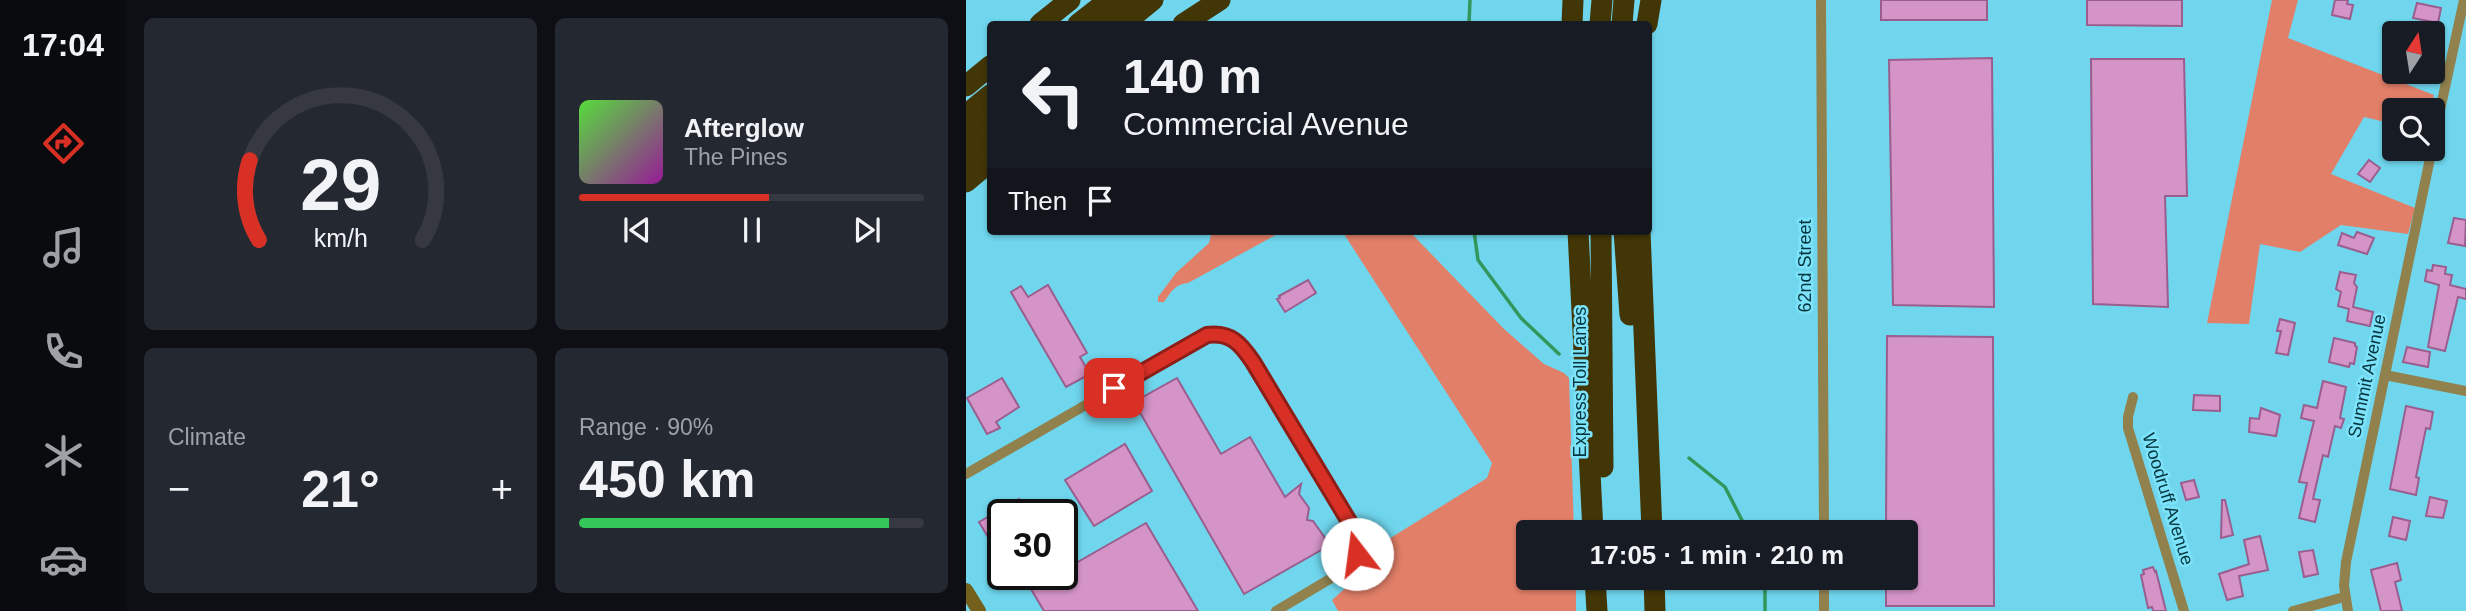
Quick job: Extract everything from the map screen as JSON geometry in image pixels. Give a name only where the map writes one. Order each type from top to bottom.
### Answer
[{"type":"highway","points":[[1044,21],[1070,0]]},
{"type":"highway","points":[[1082,21],[1109,0]]},
{"type":"highway","points":[[1107,21],[1132,0]]},
{"type":"highway","points":[[1128,21],[1153,0]]},
{"type":"highway","points":[[1572,21],[1573,0]]},
{"type":"highway","points":[[1600,21],[1602,0]]},
{"type":"highway","points":[[1622,21],[1624,0]]},
{"type":"highway","points":[[1648,21],[1651,0]]},
{"type":"highway","points":[[1188,21],[1217,2]]},
{"type":"highway","points":[[966,86],[987,68]]},
{"type":"highway","points":[[966,115],[987,98]]},
{"type":"highway","points":[[966,138],[987,120]]},
{"type":"highway","points":[[966,158],[987,140]]},
{"type":"highway","points":[[966,182],[987,164]]},
{"type":"highway","points":[[1578,235],[1592,520]]},
{"type":"highway","name":"Express Toll Lanes","points":[[1601,235],[1603,520]]},
{"type":"highway","points":[[1624,235],[1632,327],[1647,400]]},
{"type":"highway","points":[[1640,235],[1652,520]]},
{"type":"highway","points":[[1596,590],[1597,611]]},
{"type":"highway","points":[[1603,590],[1603,611]]},
{"type":"highway","points":[[1654,590],[1655,611]]},
{"type":"main road","points":[[966,590],[979,611]]},
{"type":"street","name":"62nd Street","points":[[1821,0],[1824,520]]},
{"type":"street","name":"Summit Avenue","points":[[2443,98],[2464,3]]},
{"type":"street","name":"Summit Avenue","points":[[2348,611],[2344,597],[2346,562],[2429,161]]},
{"type":"street","points":[[966,474],[1200,339],[1220,334],[1233,338],[1242,346],[1359,538],[1357,554],[1350,567],[1276,611]]},
{"type":"street","points":[[2385,375],[2466,391]]},
{"type":"street","name":"Woodruff Avenue","points":[[2133,397],[2128,428],[2184,611]]},
{"type":"street","points":[[1824,590],[1825,611]]},
{"type":"street","points":[[2293,611],[2344,597]]},
{"type":"shaded area","points":[[2272,0],[2298,0],[2288,38],[2382,75],[2382,84],[2406,84],[2434,95],[2433,98],[2382,98],[2382,121],[2364,117],[2331,174],[2415,208],[2408,234],[2341,225],[2300,252],[2260,244],[2249,324],[2207,323]]},
{"type":"shaded area","points":[[1211,235],[1276,235],[1180,285],[1164,302],[1158,302],[1158,297],[1176,273],[1209,243]]},
{"type":"shaded area","points":[[1345,235],[1413,235],[1504,329],[1544,364],[1569,378],[1574,520],[1516,520],[1516,590],[1576,590],[1576,611],[1338,611],[1332,600],[1367,569],[1384,542],[1487,478],[1492,463]]},
{"type":"building","points":[[1881,0],[1987,0],[1987,20],[1881,20]]},
{"type":"building","points":[[2087,0],[2182,0],[2182,26],[2087,25]]},
{"type":"building","points":[[2335,0],[2348,0],[2347,4],[2353,5],[2350,19],[2332,15]]},
{"type":"building","points":[[2417,3],[2441,8],[2438,21],[2413,18]]},
{"type":"building","points":[[1992,58],[1994,307],[1893,305],[1889,60]]},
{"type":"building","points":[[2091,59],[2184,59],[2187,196],[2165,196],[2168,307],[2093,304]]},
{"type":"building","points":[[2369,160],[2380,168],[2370,182],[2358,174]]},
{"type":"building","points":[[2454,218],[2466,220],[2465,246],[2448,243]]},
{"type":"building","points":[[2357,232],[2374,238],[2367,254],[2338,245],[2342,233],[2354,238]]},
{"type":"building","points":[[2433,265],[2446,267],[2445,274],[2452,275],[2450,285],[2466,289],[2466,299],[2458,297],[2445,351],[2428,347],[2439,285],[2425,281],[2427,270],[2432,271]]},
{"type":"building","points":[[2340,272],[2356,275],[2354,283],[2357,287],[2353,307],[2373,312],[2370,326],[2347,321],[2349,309],[2338,306],[2341,292],[2336,289]]},
{"type":"building","points":[[1308,280],[1316,293],[1285,312],[1277,299],[1279,296]]},
{"type":"building","points":[[1048,285],[1087,353],[1080,357],[1090,374],[1066,387],[1011,292],[1021,286],[1028,297]]},
{"type":"building","points":[[2280,319],[2295,323],[2288,355],[2276,353],[2281,331],[2277,331]]},
{"type":"building","points":[[1887,336],[1993,337],[1994,606],[1886,606],[1886,590],[1918,590],[1918,520],[1886,520]]},
{"type":"building","points":[[2334,338],[2355,343],[2357,347],[2354,364],[2350,363],[2349,367],[2329,362]]},
{"type":"building","points":[[2407,347],[2430,352],[2428,367],[2403,362]]},
{"type":"building","points":[[1002,378],[1019,407],[996,422],[1000,428],[987,434],[967,398]]},
{"type":"building","points":[[1177,378],[1221,454],[1250,437],[1285,497],[1301,484],[1299,494],[1309,508],[1307,520],[1313,521],[1330,545],[1244,594],[1134,402]]},
{"type":"building","points":[[2323,381],[2346,387],[2340,418],[2344,419],[2341,428],[2335,426],[2328,457],[2323,455],[2313,499],[2320,500],[2315,522],[2299,518],[2307,483],[2299,482],[2314,421],[2301,418],[2304,405],[2317,408]]},
{"type":"building","points":[[2194,395],[2220,396],[2220,411],[2193,410]]},
{"type":"building","points":[[2406,406],[2433,412],[2430,429],[2426,428],[2416,477],[2419,478],[2416,495],[2390,489]]},
{"type":"building","points":[[2261,408],[2280,415],[2276,436],[2249,432],[2250,418],[2259,419]]},
{"type":"building","points":[[1125,444],[1152,491],[1094,526],[1065,480]]},
{"type":"building","points":[[2194,480],[2199,497],[2186,500],[2181,483]]},
{"type":"building","points":[[2430,497],[2447,501],[2443,518],[2426,516]]},
{"type":"building","points":[[2222,500],[2225,500],[2233,535],[2221,538]]},
{"type":"building","points":[[987,517],[987,535],[979,522]]},
{"type":"building","points":[[2393,517],[2410,521],[2406,540],[2389,536]]},
{"type":"building","points":[[1146,523],[1198,611],[1044,611],[1032,590],[1078,590],[1078,562]]},
{"type":"building","points":[[2260,536],[2268,570],[2239,576],[2243,596],[2227,600],[2219,574],[2249,564],[2244,540]]},
{"type":"building","points":[[2313,550],[2318,574],[2304,577],[2299,552]]},
{"type":"building","points":[[2397,563],[2401,580],[2395,582],[2402,611],[2381,611],[2371,570]]},
{"type":"building","points":[[2153,567],[2166,611],[2153,611],[2152,607],[2148,608],[2141,575],[2144,574],[2143,570]]},
{"type":"waterway","points":[[1469,21],[1470,0]]},
{"type":"waterway","points":[[1475,235],[1478,260],[1521,318],[1559,354]]},
{"type":"waterway","points":[[1689,458],[1725,487],[1742,520]]},
{"type":"waterway","points":[[1765,590],[1765,611]]},
{"type":"route","points":[[1114,388],[1207,335],[1220,334],[1233,338],[1253,362],[1359,538],[1357,554]]}]
